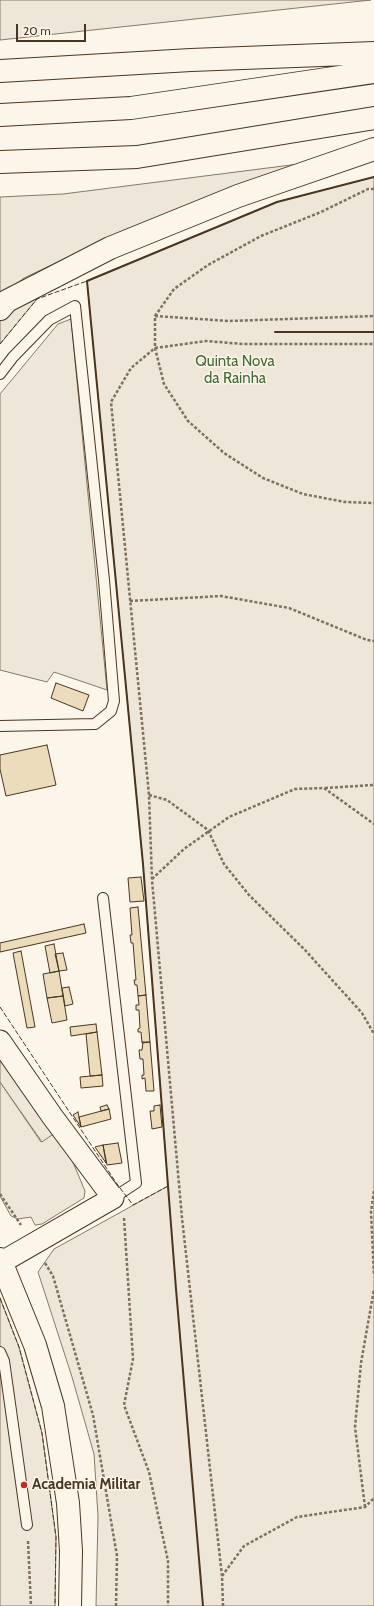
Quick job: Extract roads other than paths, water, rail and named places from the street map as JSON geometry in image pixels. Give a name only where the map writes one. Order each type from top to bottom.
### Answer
[{"type":"main road","points":[[0,71],[191,60],[374,53]]},
{"type":"main road","points":[[0,115],[131,108],[374,72]]},
{"type":"main road","points":[[0,162],[137,157],[374,118]]},
{"type":"main road","points":[[0,309],[7,301],[110,248],[238,196],[374,150]]},
{"type":"main road","points":[[1,1261],[35,1345],[53,1406],[68,1503],[71,1551],[70,1606]]},
{"type":"street","points":[[0,1041],[52,1116],[113,1198],[1,1261]]},
{"type":"lane","points":[[0,374],[13,356],[49,320],[75,306],[104,580],[114,701],[111,711],[95,724],[0,726]]},
{"type":"lane","points":[[103,898],[136,1183],[113,1198]]},
{"type":"lane","points":[[0,1352],[4,1361],[27,1525]]},
{"type":"place","name":"Academia Militar","points":[[24,1485]]},
{"type":"park label","name":"Quinta Nova da Rainha","points":[[235,370]]}]
